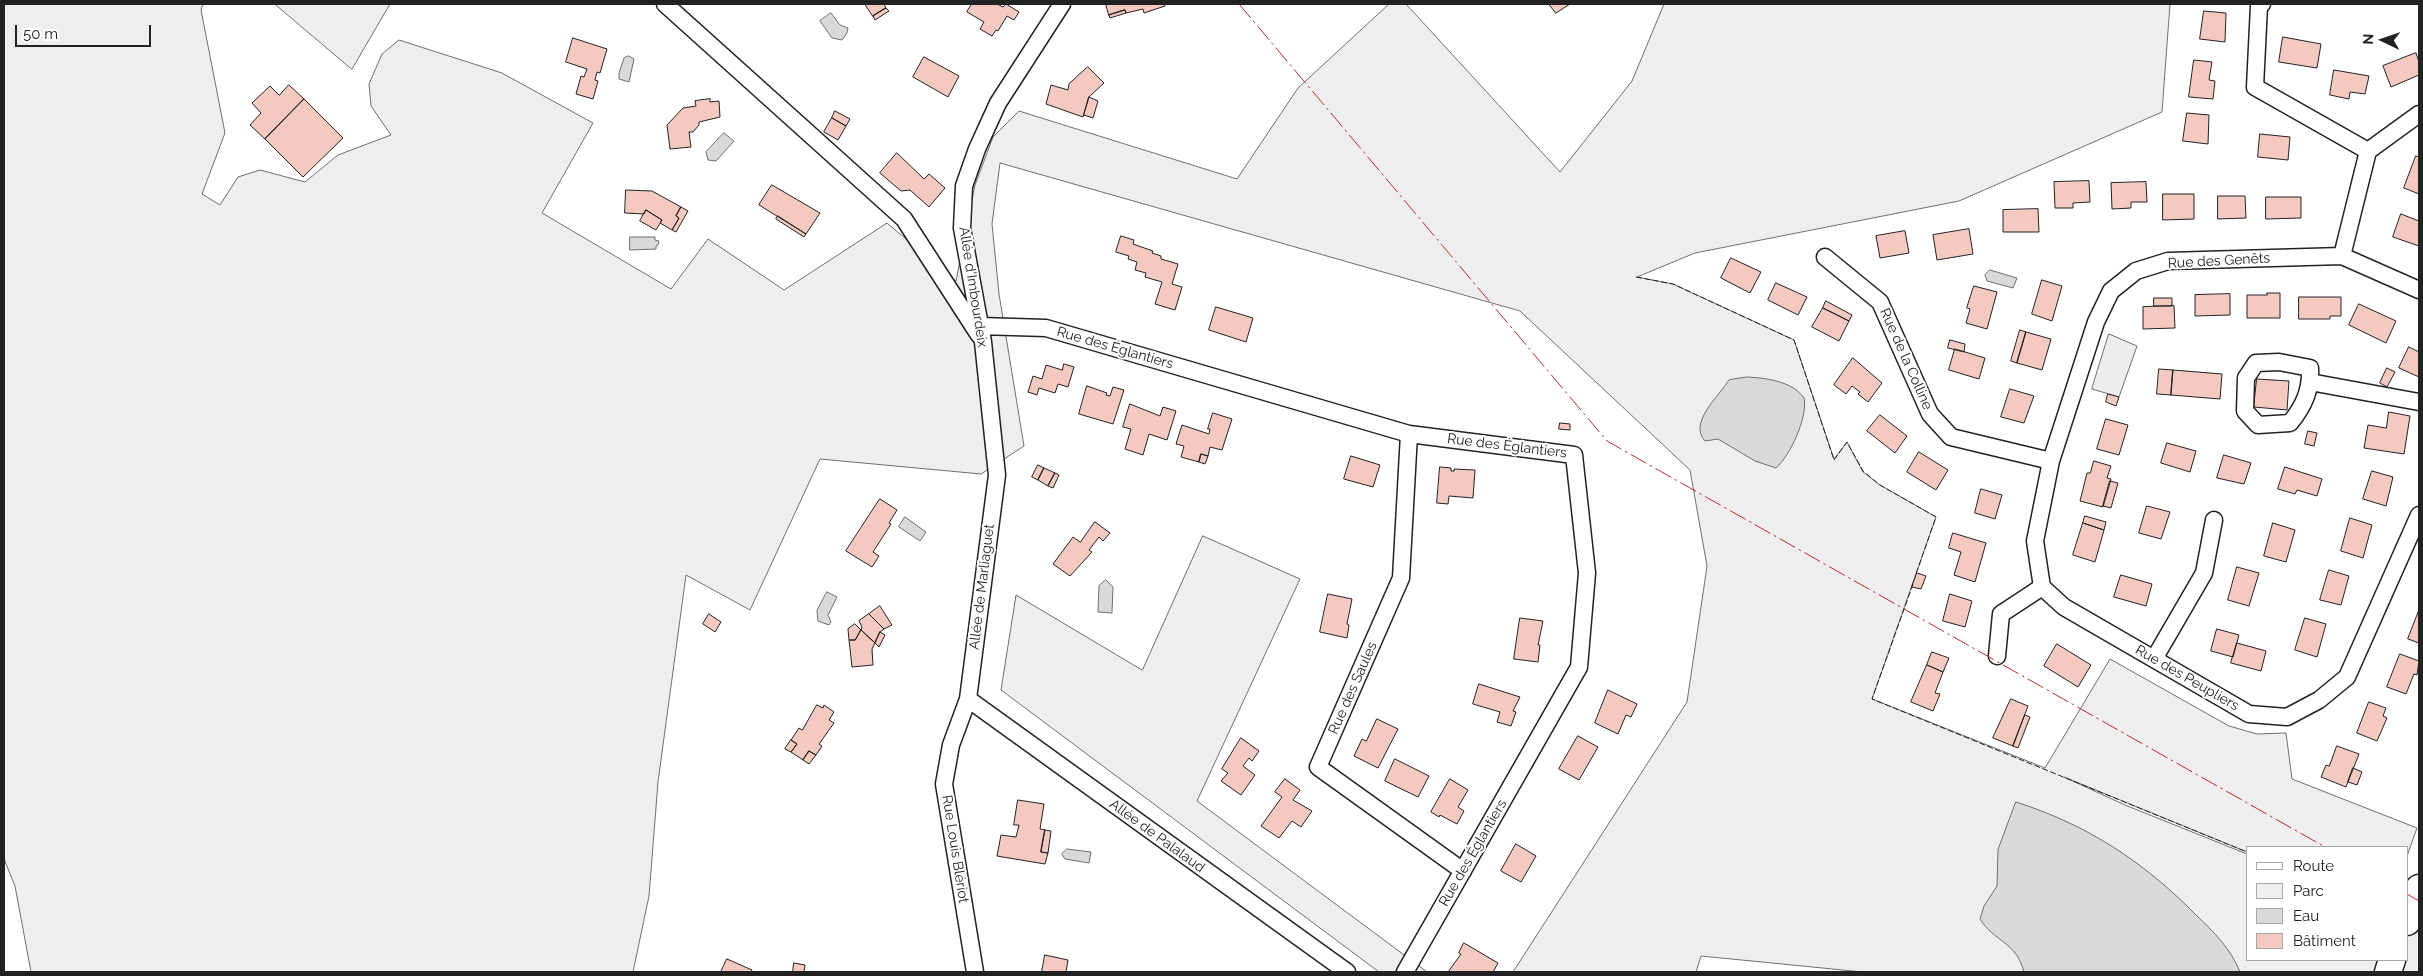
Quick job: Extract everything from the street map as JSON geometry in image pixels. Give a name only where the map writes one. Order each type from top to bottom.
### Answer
[{"type":"main road","points":[[2408,919],[2419,888]]},
{"type":"street","points":[[665,4],[904,218],[982,334]]},
{"type":"street","name":"Allée d'Imbourdeix","points":[[997,475],[982,334],[962,228],[964,186],[977,149],[998,104],[1062,4]]},
{"type":"street","points":[[2262,4],[2260,6],[2255,87],[2368,150]]},
{"type":"street","points":[[2342,256],[2368,150],[2419,114]]},
{"type":"street","name":"Rue des Genêts","points":[[2051,461],[2096,322],[2111,291],[2136,272],[2168,261],[2342,256],[2419,290]]},
{"type":"street","name":"Rue de la Colline","points":[[1825,257],[1880,302],[1930,414],[1951,438],[2051,461]]},
{"type":"street","name":"Rue des Églantiers","points":[[982,334],[1046,328],[1409,434],[1574,455],[1587,573],[1580,667],[1405,972]]},
{"type":"street","points":[[2279,362],[2310,368],[2310,382],[2303,408],[2290,423],[2258,425],[2245,411],[2246,378],[2256,363],[2279,362]]},
{"type":"street","points":[[2310,382],[2419,402]]},
{"type":"street","name":"Rue des Saules","points":[[1409,434],[1401,578],[1318,767],[1463,871]]},
{"type":"street","points":[[1997,656],[2001,614],[2042,587],[2035,541],[2051,461]]},
{"type":"street","name":"Allée de Marliaguet","points":[[968,699],[997,475]]},
{"type":"street","name":"Rue des Peupliers","points":[[2042,587],[2064,607],[2249,714],[2286,717],[2319,700],[2347,677],[2419,515]]},
{"type":"street","points":[[2154,659],[2204,573],[2214,520]]},
{"type":"street","name":"Rue Louis Blériot","points":[[968,699],[951,746],[944,784],[975,972]]},
{"type":"street","name":"Allée de Palalaud","points":[[968,699],[1347,972]]},
{"type":"green space","points":[[4,4],[203,4],[201,10],[225,133],[202,194],[220,205],[238,177],[260,170],[305,182],[338,155],[391,135],[371,106],[369,84],[382,54],[399,40],[502,73],[593,123],[542,213],[671,289],[708,239],[784,290],[887,223],[956,281],[975,185],[993,137],[1019,111],[1237,179],[1298,88],[1389,4],[1406,4],[1560,172],[1632,81],[1664,4],[2170,4],[2162,112],[1959,201],[1695,253],[1637,277],[1673,284],[1794,340],[1834,459],[1847,442],[1863,472],[1880,485],[1936,517],[1872,699],[2045,768],[2110,659],[2229,726],[2257,734],[2286,733],[2292,779],[2417,828],[2408,853],[2408,846],[2246,846],[2246,852],[2064,777],[2125,805],[2246,854],[2246,961],[2408,961],[2408,920],[2419,925],[2419,972],[1863,972],[1701,956],[1696,972],[1513,972],[1687,702],[1707,566],[1690,470],[1520,311],[1000,163],[992,224],[999,294],[1024,446],[981,474],[820,459],[750,610],[686,575],[658,782],[649,896],[633,972],[31,972],[15,886],[4,859]]},
{"type":"green space","points":[[275,4],[390,4],[352,69]]},
{"type":"green space","points":[[1203,536],[1300,579],[1197,801],[1427,972],[1379,972],[1001,690],[1016,595],[1142,670]]},
{"type":"shaded area","points":[[2109,334],[2137,346],[2119,397],[2092,389]]},
{"type":"water","points":[[831,13],[840,25],[848,28],[842,40],[832,38],[820,21]]},
{"type":"water","points":[[629,56],[634,59],[629,82],[619,79],[619,73],[624,58]]},
{"type":"water","points":[[724,133],[734,141],[716,161],[708,160],[706,152]]},
{"type":"water","points":[[630,237],[655,237],[655,240],[659,241],[656,249],[630,250]]},
{"type":"water","points":[[1990,270],[2017,278],[2013,288],[1987,281],[1985,275]]},
{"type":"water","points":[[1747,377],[1762,378],[1786,384],[1799,392],[1804,398],[1805,406],[1797,436],[1787,455],[1776,468],[1755,461],[1718,439],[1705,441],[1701,434],[1702,418],[1729,380]]},
{"type":"water","points":[[905,517],[926,532],[920,541],[899,527]]},
{"type":"water","points":[[1106,580],[1113,587],[1112,613],[1098,612],[1099,586]]},
{"type":"water","points":[[827,592],[837,597],[828,615],[831,622],[829,625],[818,621],[817,611]]},
{"type":"water","points":[[2016,802],[2042,811],[2091,834],[2135,862],[2156,878],[2209,928],[2227,948],[2240,972],[2024,972],[2016,954],[1992,933],[1980,919],[1984,906],[1997,886],[1998,850]]},
{"type":"water","points":[[1067,849],[1091,852],[1089,863],[1065,859],[1062,854]]},
{"type":"building","points":[[865,4],[884,4],[886,8],[873,16]]},
{"type":"building","points":[[972,4],[997,4],[1003,7],[1006,4],[1019,12],[1014,20],[1007,16],[998,31],[996,30],[992,36],[980,29],[984,22],[967,12]]},
{"type":"building","points":[[1106,4],[1164,4],[1165,6],[1144,13],[1143,9],[1126,13],[1125,10],[1109,15]]},
{"type":"building","points":[[1549,4],[1570,4],[1556,13]]},
{"type":"building","points":[[886,8],[889,11],[875,20],[873,16]]},
{"type":"building","points":[[1125,10],[1126,13],[1110,18],[1109,15]]},
{"type":"building","points":[[2204,11],[2226,13],[2225,42],[2200,39]]},
{"type":"building","points":[[2283,37],[2321,44],[2317,68],[2279,62]]},
{"type":"building","points":[[573,38],[607,49],[600,73],[597,72],[595,80],[598,81],[593,99],[576,94],[581,76],[584,77],[587,69],[566,62]]},
{"type":"building","points":[[2416,53],[2419,62],[2419,75],[2391,87],[2383,66]]},
{"type":"building","points":[[924,57],[959,76],[948,97],[913,77]]},
{"type":"building","points":[[2194,60],[2212,62],[2209,80],[2215,81],[2213,99],[2189,97]]},
{"type":"building","points":[[1088,67],[1104,83],[1089,97],[1083,117],[1046,104],[1051,85],[1068,90],[1069,84]]},
{"type":"building","points":[[2334,70],[2369,76],[2365,94],[2350,92],[2349,99],[2330,95]]},
{"type":"building","points":[[289,85],[304,99],[265,139],[250,125],[261,113],[252,103],[270,86],[279,95]]},
{"type":"building","points":[[1089,97],[1098,101],[1093,118],[1084,115]]},
{"type":"building","points":[[304,99],[343,138],[303,177],[265,139]]},
{"type":"building","points":[[710,99],[710,102],[719,101],[720,117],[699,122],[699,125],[693,132],[689,132],[691,147],[670,149],[667,125],[683,108],[696,106],[695,101]]},
{"type":"building","points":[[835,111],[850,119],[846,126],[832,118]]},
{"type":"building","points":[[2187,113],[2209,115],[2208,144],[2183,141]]},
{"type":"building","points":[[832,118],[846,126],[838,140],[824,132]]},
{"type":"building","points":[[2260,134],[2290,137],[2288,160],[2258,157]]},
{"type":"building","points":[[897,153],[924,179],[929,174],[945,188],[929,207],[910,190],[901,191],[880,173]]},
{"type":"building","points":[[2416,156],[2419,157],[2419,194],[2404,188]]},
{"type":"building","points":[[2089,181],[2090,202],[2073,203],[2073,208],[2055,208],[2054,182]]},
{"type":"building","points":[[2146,182],[2147,202],[2131,202],[2131,208],[2112,209],[2111,183]]},
{"type":"building","points":[[772,185],[820,213],[806,234],[759,205]]},
{"type":"building","points":[[626,190],[652,191],[681,207],[676,216],[679,218],[672,230],[660,223],[662,220],[646,210],[644,214],[625,213]]},
{"type":"building","points":[[2163,194],[2194,194],[2194,219],[2163,220]]},
{"type":"building","points":[[2218,196],[2245,196],[2246,218],[2218,219]]},
{"type":"building","points":[[2266,197],[2301,197],[2301,218],[2266,219]]},
{"type":"building","points":[[681,207],[688,211],[676,232],[672,230],[679,218],[676,216]]},
{"type":"building","points":[[2038,209],[2039,232],[2003,232],[2003,210]]},
{"type":"building","points":[[646,210],[662,220],[656,230],[640,221]]},
{"type":"building","points":[[2401,214],[2419,221],[2419,246],[2393,237]]},
{"type":"building","points":[[778,216],[806,234],[804,237],[776,219]]},
{"type":"building","points":[[1969,229],[1973,254],[1937,260],[1933,235]]},
{"type":"building","points":[[1905,231],[1909,253],[1880,258],[1876,236]]},
{"type":"building","points":[[1121,236],[1134,240],[1133,244],[1153,251],[1152,253],[1161,256],[1161,259],[1178,264],[1172,284],[1182,287],[1175,310],[1155,304],[1162,282],[1145,277],[1146,273],[1135,270],[1137,262],[1128,259],[1129,256],[1116,252]]},
{"type":"building","points":[[1731,258],[1761,272],[1750,293],[1721,278]]},
{"type":"building","points":[[2042,280],[2062,286],[2052,321],[2032,314]]},
{"type":"building","points":[[1776,283],[1807,297],[1798,315],[1768,300]]},
{"type":"building","points":[[1974,286],[1997,292],[1987,329],[1966,323],[1970,309],[1967,308]]},
{"type":"building","points":[[2267,293],[2280,293],[2280,318],[2247,318],[2247,295],[2267,295]]},
{"type":"building","points":[[2230,294],[2230,315],[2195,316],[2195,295]]},
{"type":"building","points":[[2299,297],[2341,297],[2341,316],[2330,316],[2330,319],[2299,319]]},
{"type":"building","points":[[2154,298],[2172,298],[2172,306],[2154,306]]},
{"type":"building","points":[[1826,301],[1852,315],[1849,321],[1823,308]]},
{"type":"building","points":[[2359,304],[2396,321],[2386,343],[2349,325]]},
{"type":"building","points":[[2174,306],[2175,328],[2143,329],[2143,307]]},
{"type":"building","points":[[1216,307],[1253,318],[1246,342],[1209,330]]},
{"type":"building","points":[[1823,308],[1849,321],[1839,341],[1812,327]]},
{"type":"building","points":[[2020,330],[2026,332],[2017,363],[2011,361]]},
{"type":"building","points":[[2026,332],[2051,339],[2042,370],[2017,363]]},
{"type":"building","points":[[1950,340],[1965,344],[1964,352],[1948,348]]},
{"type":"building","points":[[2409,347],[2419,352],[2419,377],[2399,368]]},
{"type":"building","points":[[1955,349],[1985,358],[1979,379],[1949,370]]},
{"type":"building","points":[[1853,358],[1882,383],[1868,402],[1852,386],[1846,394],[1834,385]]},
{"type":"building","points":[[1064,364],[1074,367],[1068,387],[1058,384],[1055,393],[1039,388],[1037,395],[1028,392],[1033,376],[1042,379],[1046,365],[1062,370]]},
{"type":"building","points":[[2387,368],[2395,372],[2387,387],[2380,383]]},
{"type":"building","points":[[2159,369],[2173,370],[2171,395],[2157,394]]},
{"type":"building","points":[[2173,370],[2222,374],[2220,399],[2171,395]]},
{"type":"building","points":[[2257,379],[2289,381],[2287,410],[2254,407]]},
{"type":"building","points":[[1087,386],[1107,393],[1106,395],[1110,396],[1113,387],[1124,390],[1113,424],[1079,414]]},
{"type":"building","points":[[2010,389],[2034,396],[2024,423],[2001,417]]},
{"type":"building","points":[[2108,394],[2119,397],[2116,406],[2106,402]]},
{"type":"building","points":[[1130,404],[1160,416],[1163,407],[1176,411],[1167,440],[1149,434],[1143,455],[1125,449],[1131,429],[1123,427]]},
{"type":"building","points":[[2389,412],[2410,416],[2404,454],[2364,448],[2368,425],[2386,428]]},
{"type":"building","points":[[1213,413],[1232,419],[1222,450],[1210,447],[1208,456],[1201,454],[1199,462],[1181,457],[1184,446],[1176,444],[1182,425],[1209,434],[1210,429],[1208,429]]},
{"type":"building","points":[[1880,415],[1907,436],[1895,453],[1867,431]]},
{"type":"building","points":[[2106,419],[2128,425],[2119,455],[2097,449]]},
{"type":"building","points":[[1560,423],[1570,424],[1570,430],[1559,429]]},
{"type":"building","points":[[2308,431],[2317,433],[2314,446],[2305,444]]},
{"type":"building","points":[[2167,443],[2196,451],[2190,472],[2161,463]]},
{"type":"building","points":[[1919,452],[1948,470],[1936,490],[1907,472]]},
{"type":"building","points":[[1201,454],[1208,456],[1205,464],[1199,462]]},
{"type":"building","points":[[2224,455],[2251,463],[2244,484],[2217,478]]},
{"type":"building","points":[[1351,456],[1380,465],[1373,487],[1344,479]]},
{"type":"building","points":[[2094,461],[2111,466],[2107,478],[2111,479],[2103,507],[2080,501],[2087,473],[2090,473]]},
{"type":"building","points":[[1038,465],[1044,468],[1038,480],[1032,477]]},
{"type":"building","points":[[1440,467],[1451,468],[1451,471],[1454,471],[1454,469],[1475,470],[1473,498],[1449,496],[1448,504],[1437,503]]},
{"type":"building","points":[[2285,467],[2322,479],[2317,496],[2297,490],[2295,494],[2278,489]]},
{"type":"building","points":[[1044,468],[1055,473],[1048,486],[1038,480]]},
{"type":"building","points":[[2372,471],[2393,477],[2386,506],[2363,499]]},
{"type":"building","points":[[1055,473],[1059,475],[1053,488],[1048,486]]},
{"type":"building","points":[[2110,481],[2118,483],[2111,508],[2103,506]]},
{"type":"building","points":[[1981,489],[2002,495],[1995,519],[1975,513]]},
{"type":"building","points":[[880,499],[897,510],[889,523],[891,524],[873,552],[879,556],[872,567],[846,551]]},
{"type":"building","points":[[2147,506],[2170,512],[2161,539],[2139,533]]},
{"type":"building","points":[[2085,516],[2106,522],[2104,530],[2083,523]]},
{"type":"building","points":[[2350,518],[2372,525],[2363,558],[2341,551]]},
{"type":"building","points":[[1095,522],[1110,533],[1103,541],[1099,537],[1089,550],[1092,552],[1070,576],[1053,564],[1073,537],[1080,542]]},
{"type":"building","points":[[2083,523],[2104,530],[2095,562],[2073,555]]},
{"type":"building","points":[[2273,523],[2295,530],[2286,562],[2264,556]]},
{"type":"building","points":[[1953,533],[1986,543],[1975,582],[1954,575],[1961,552],[1949,548]]},
{"type":"building","points":[[2237,567],[2259,573],[2249,606],[2228,600]]},
{"type":"building","points":[[2329,570],[2349,576],[2341,605],[2320,600]]},
{"type":"building","points":[[1917,573],[1926,576],[1921,589],[1912,587]]},
{"type":"building","points":[[2121,575],[2152,584],[2146,606],[2114,597]]},
{"type":"building","points":[[1328,594],[1352,599],[1347,624],[1349,625],[1347,638],[1320,632]]},
{"type":"building","points":[[1950,594],[1972,601],[1965,627],[1943,621]]},
{"type":"building","points":[[880,606],[892,625],[884,629],[869,614]]},
{"type":"building","points":[[2419,610],[2419,643],[2408,639]]},
{"type":"building","points":[[709,614],[721,622],[715,632],[703,624]]},
{"type":"building","points":[[869,614],[884,629],[880,632],[875,643],[861,630],[862,627],[859,621]]},
{"type":"building","points":[[1520,618],[1543,621],[1538,645],[1540,645],[1538,662],[1514,659]]},
{"type":"building","points":[[2305,618],[2326,624],[2317,657],[2295,650]]},
{"type":"building","points":[[855,624],[861,630],[855,640],[849,640],[848,629]]},
{"type":"building","points":[[2217,629],[2239,635],[2233,657],[2211,651]]},
{"type":"building","points":[[861,630],[875,643],[872,649],[873,665],[852,667],[849,640],[855,640]]},
{"type":"building","points":[[880,632],[885,635],[879,647],[875,643]]},
{"type":"building","points":[[2237,643],[2266,651],[2261,671],[2231,663]]},
{"type":"building","points":[[2057,644],[2091,665],[2078,687],[2044,666]]},
{"type":"building","points":[[1932,652],[1949,658],[1943,672],[1927,665]]},
{"type":"building","points":[[2400,654],[2419,661],[2417,675],[2414,674],[2406,694],[2387,687]]},
{"type":"building","points":[[1927,665],[1943,672],[1935,693],[1940,694],[1933,711],[1911,702]]},
{"type":"building","points":[[1479,684],[1520,697],[1513,711],[1516,712],[1511,726],[1497,722],[1500,712],[1473,704]]},
{"type":"building","points":[[1608,690],[1637,704],[1631,717],[1626,715],[1618,734],[1595,723]]},
{"type":"building","points":[[2011,699],[2028,706],[2013,746],[1993,738]]},
{"type":"building","points":[[2369,702],[2386,708],[2383,716],[2387,718],[2377,741],[2357,733]]},
{"type":"building","points":[[817,705],[823,708],[824,705],[834,712],[829,720],[834,723],[819,744],[822,746],[816,755],[809,751],[803,760],[791,752],[797,744],[791,740],[799,728],[802,730]]},
{"type":"building","points":[[2025,715],[2030,717],[2018,748],[2013,746]]},
{"type":"building","points":[[1377,719],[1398,729],[1378,768],[1354,756],[1362,739],[1366,741]]},
{"type":"building","points":[[1578,736],[1598,747],[1579,780],[1559,769]]},
{"type":"building","points":[[1241,738],[1259,751],[1252,761],[1249,758],[1243,766],[1255,775],[1241,795],[1221,781],[1228,773],[1222,769]]},
{"type":"building","points":[[791,740],[797,744],[791,752],[785,749]]},
{"type":"building","points":[[2337,746],[2359,754],[2346,787],[2321,777],[2326,765],[2329,766]]},
{"type":"building","points":[[809,751],[816,755],[809,764],[803,760]]},
{"type":"building","points":[[1395,759],[1429,776],[1418,797],[1385,781]]},
{"type":"building","points":[[2353,768],[2362,772],[2357,785],[2348,782]]},
{"type":"building","points":[[1285,779],[1300,790],[1293,800],[1312,811],[1301,827],[1292,821],[1279,838],[1261,826],[1282,797],[1275,792]]},
{"type":"building","points":[[1450,779],[1468,790],[1458,807],[1464,811],[1457,824],[1431,812]]},
{"type":"building","points":[[1018,800],[1044,804],[1040,829],[1045,830],[1041,852],[1048,853],[1045,864],[997,856],[1001,835],[1016,837],[1019,825],[1014,825]]},
{"type":"building","points":[[1045,830],[1051,831],[1048,853],[1041,852]]},
{"type":"building","points":[[1516,844],[1536,856],[1521,882],[1501,871]]},
{"type":"building","points":[[1464,943],[1498,963],[1493,972],[1448,972],[1461,954],[1459,953]]},
{"type":"building","points":[[1045,955],[1068,960],[1066,972],[1042,972]]},
{"type":"building","points":[[727,959],[752,970],[751,972],[721,972]]},
{"type":"building","points":[[794,963],[805,965],[804,972],[793,972]]},
{"type":"fence","points":[[1636,277],[1673,284],[1794,340],[1834,460],[1847,442],[1863,471],[1880,485],[1936,517],[1916,574]]},
{"type":"fence","points":[[1913,584],[1872,699],[2246,852]]},
{"type":"power","points":[[1239,4],[1607,441],[2323,846]]},
{"type":"power","points":[[2408,895],[2419,901]]}]
